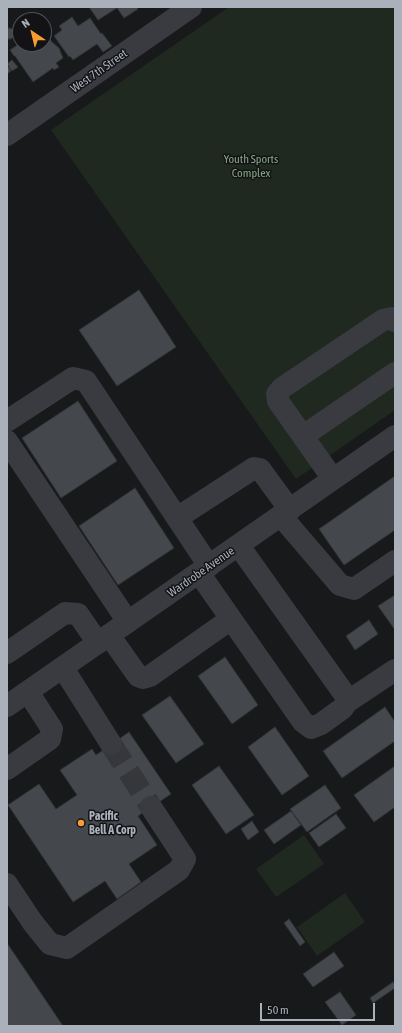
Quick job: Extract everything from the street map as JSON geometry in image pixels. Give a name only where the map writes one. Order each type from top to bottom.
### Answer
[{"type":"street","name":"West 7th Street","points":[[7,135],[192,7]]},
{"type":"street","points":[[333,479],[278,402],[277,394],[282,388],[383,320],[392,318],[395,321]]},
{"type":"street","points":[[303,436],[395,373]]},
{"type":"street","points":[[7,421],[73,378],[86,382],[177,518],[231,618],[303,722],[311,728],[321,724],[343,708],[347,702],[395,670]]},
{"type":"street","name":"Wardrobe Avenue","points":[[7,706],[395,436]]},
{"type":"street","points":[[7,441],[128,622]]},
{"type":"street","points":[[177,518],[254,468],[260,469],[286,513],[340,585],[354,589],[395,561]]},
{"type":"street","points":[[238,546],[345,695],[347,702]]},
{"type":"street","points":[[7,653],[65,612],[78,614],[104,639],[138,676],[143,678],[150,676],[231,618]]},
{"type":"street","points":[[63,668],[111,744]]},
{"type":"street","points":[[7,769],[50,739],[52,729],[28,692]]},
{"type":"street","points":[[7,884],[50,944],[67,948],[179,870],[185,859],[152,807]]},
{"type":"green space","name":"Youth Sports Complex","points":[[229,7],[395,7],[395,410],[296,479],[51,130]]},
{"type":"green space","points":[[304,835],[324,864],[276,897],[256,869]]},
{"type":"green space","points":[[345,893],[365,922],[317,956],[297,927]]},
{"type":"building","points":[[89,7],[136,7],[138,9],[124,18],[117,8],[98,20]]},
{"type":"building","points":[[72,17],[78,26],[90,18],[101,34],[102,33],[112,46],[103,52],[97,44],[73,60],[70,56],[69,57],[54,36],[62,30],[59,26]]},
{"type":"building","points":[[7,29],[12,29],[11,39],[7,39]]},
{"type":"building","points":[[52,42],[59,48],[63,58],[56,63],[59,67],[54,70],[53,68],[33,82],[10,50],[12,49],[12,52],[52,52]]},
{"type":"building","points":[[12,60],[18,67],[12,71],[7,64]]},
{"type":"building","points":[[7,64],[11,71],[7,74]]},
{"type":"building","points":[[139,290],[176,347],[117,386],[79,330]]},
{"type":"building","points":[[78,401],[117,461],[61,498],[22,438]]},
{"type":"building","points":[[395,476],[395,530],[344,565],[319,529]]},
{"type":"building","points":[[135,488],[174,548],[118,585],[79,526]]},
{"type":"building","points":[[395,595],[395,630],[378,606]]},
{"type":"building","points":[[369,620],[378,634],[355,650],[346,636]]},
{"type":"building","points":[[225,657],[258,705],[232,724],[198,676]]},
{"type":"building","points":[[170,696],[204,744],[176,763],[142,715]]},
{"type":"building","points":[[385,707],[395,722],[395,741],[342,778],[323,751]]},
{"type":"building","points":[[275,727],[309,776],[282,795],[248,747]]},
{"type":"building","name":"Pacific Bell A Corp","points":[[129,732],[171,794],[138,816],[157,845],[129,864],[141,882],[117,899],[105,881],[73,902],[8,805],[39,784],[56,809],[77,795],[60,770],[92,749],[96,755]]},
{"type":"building","points":[[219,766],[254,815],[226,834],[192,785]]},
{"type":"building","points":[[395,766],[395,807],[374,822],[354,795]]},
{"type":"building","points":[[325,785],[341,808],[307,832],[290,809]]},
{"type":"building","points":[[291,811],[301,825],[274,844],[264,830]]},
{"type":"building","points":[[336,814],[346,828],[319,847],[309,833]]},
{"type":"building","points":[[252,821],[259,832],[248,840],[241,829]]},
{"type":"building","points":[[289,919],[305,942],[300,946],[284,923]]},
{"type":"building","points":[[7,943],[63,1026],[7,1026]]},
{"type":"building","points":[[334,952],[344,966],[313,987],[303,974]]},
{"type":"building","points":[[393,982],[395,988],[373,1003],[370,998]]},
{"type":"building","points":[[340,992],[356,1015],[342,1025],[325,1002]]},
{"type":"tunnel","points":[[111,744],[151,807]]},
{"type":"place","name":"Pacific Bell A Corp","points":[[81,823]]}]
